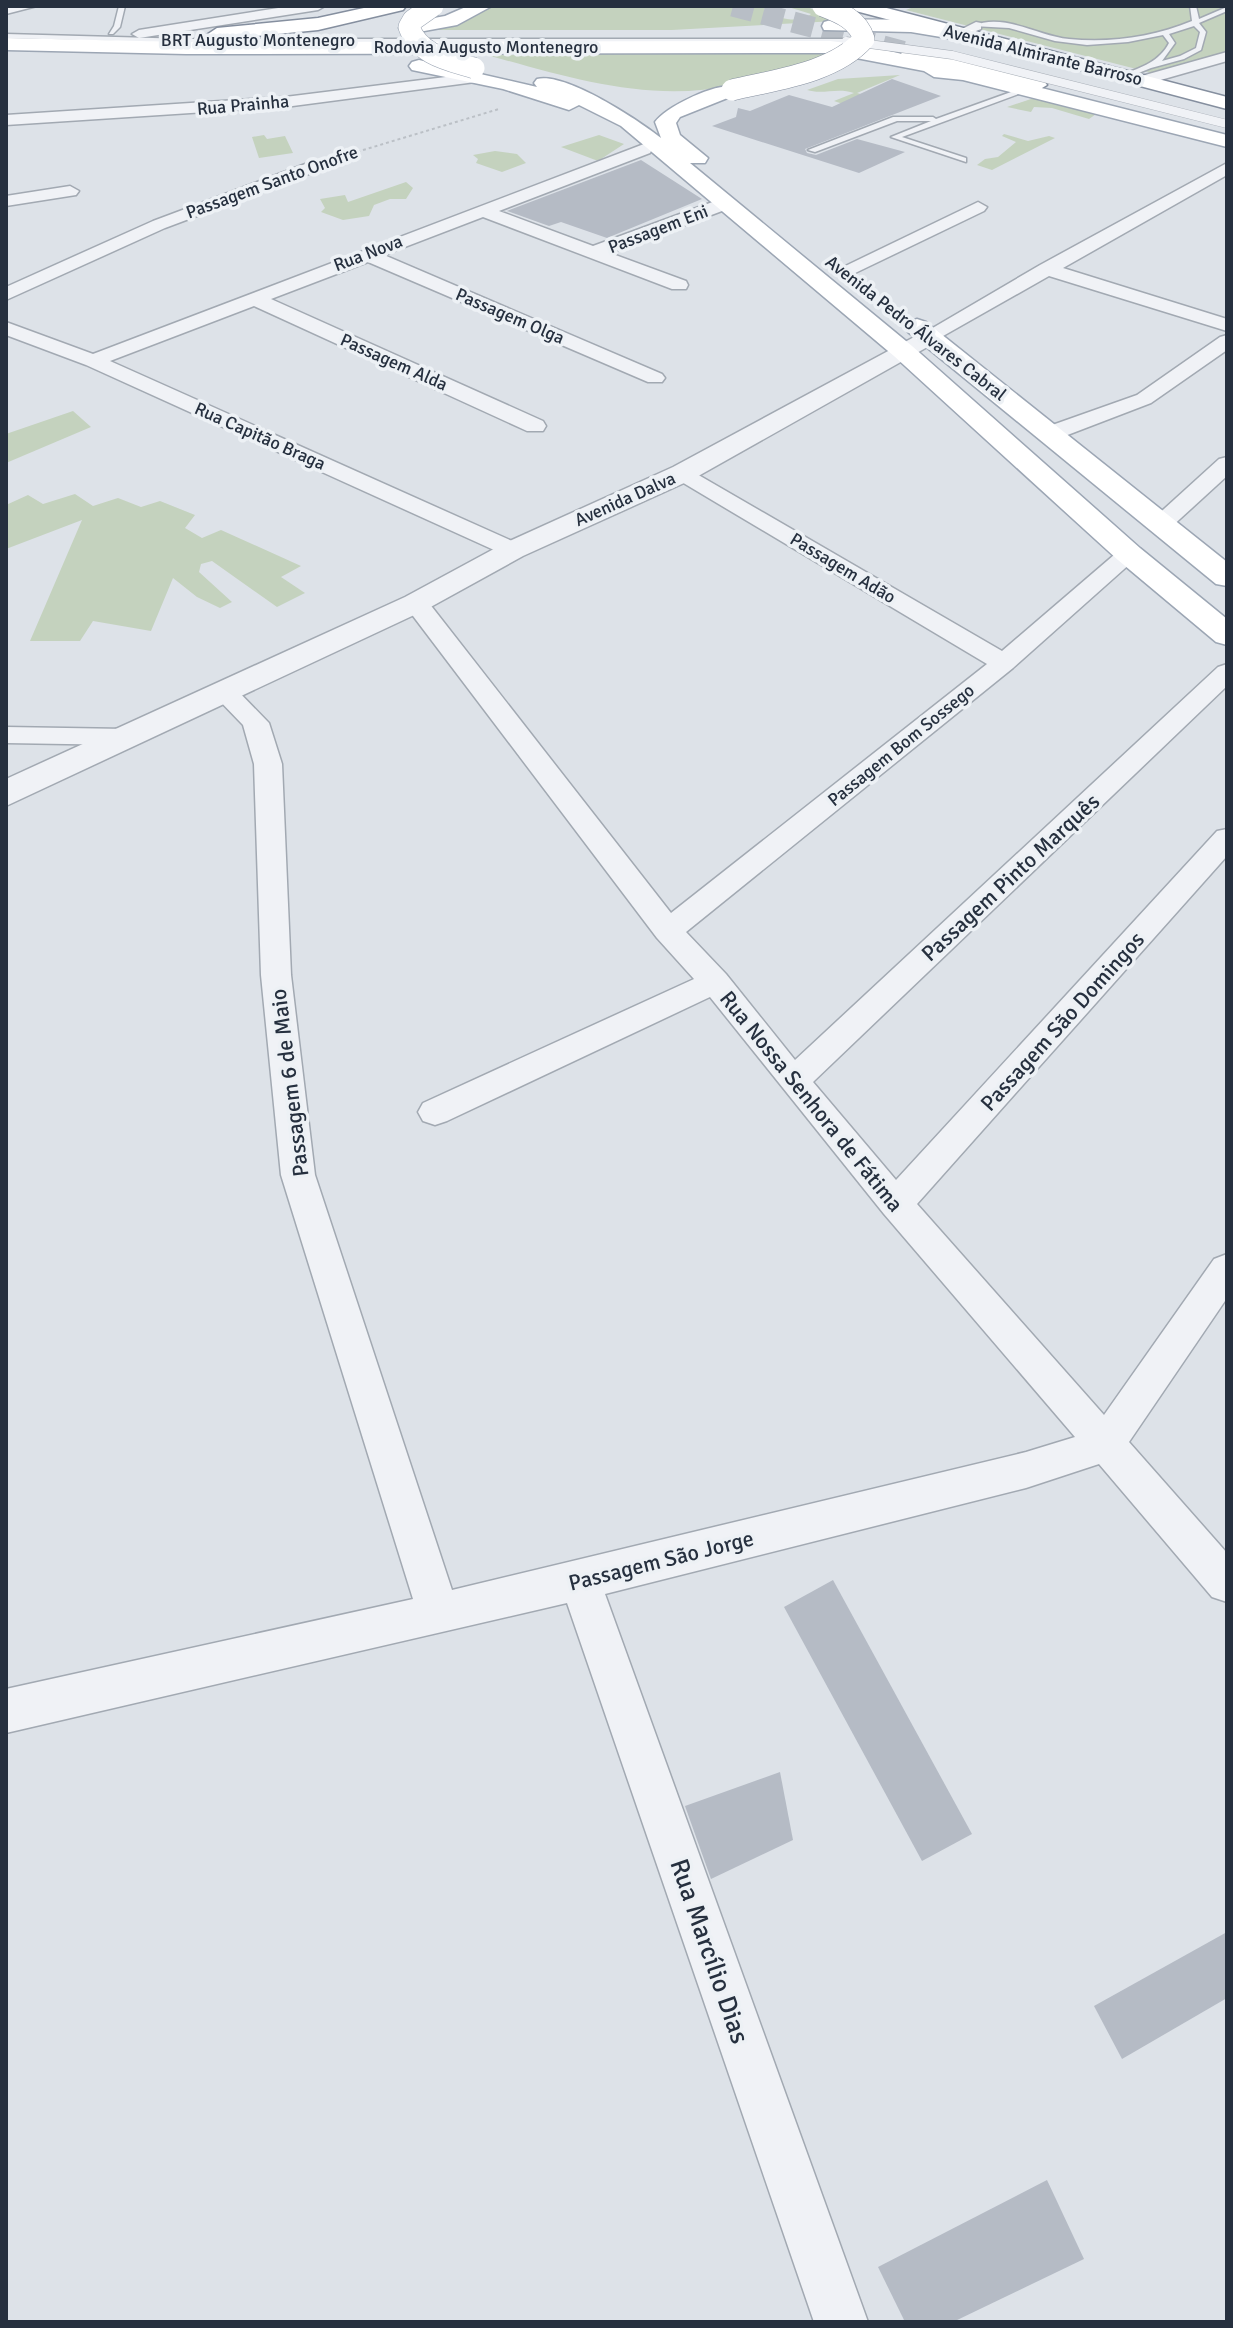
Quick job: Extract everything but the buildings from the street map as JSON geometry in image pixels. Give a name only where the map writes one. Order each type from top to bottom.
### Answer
[{"type":"main road","points":[[217,34],[318,24],[397,6]]},
{"type":"main road","points":[[433,6],[413,20],[409,27],[411,36],[428,51],[476,73]]},
{"type":"main road","points":[[362,34],[430,26],[464,16],[483,6]]},
{"type":"main road","points":[[659,98],[730,91],[840,58],[858,48],[864,39],[861,30],[848,17],[823,6]]},
{"type":"main road","name":"Avenida Almirante Barroso","points":[[858,6],[975,25],[1227,103]]},
{"type":"main road","name":"Rodovia Augusto Montenegro","points":[[6,34],[669,32],[975,25]]},
{"type":"main road","name":"Rodovia Augusto Montenegro","points":[[6,44],[186,48],[830,47],[863,51],[963,74]]},
{"type":"main road","points":[[440,47],[627,96],[546,89]]},
{"type":"main road","name":"Avenida Almirante Barroso","points":[[1227,115],[916,47],[1032,88],[1227,134]]},
{"type":"main road","points":[[186,48],[367,59],[476,73],[546,89],[610,110],[704,187]]},
{"type":"main road","points":[[714,158],[686,132],[692,119],[704,110],[848,69],[963,74],[1032,88],[1227,141]]},
{"type":"main road","points":[[546,89],[704,187]]},
{"type":"main road","name":"Avenida Pedro Álvares Cabral","points":[[730,91],[673,113],[665,122],[671,138],[868,289]]},
{"type":"main road","name":"Avenida Pedro Álvares Cabral","points":[[704,187],[903,351],[1129,554],[1227,635]]},
{"type":"main road","name":"Avenida Pedro Álvares Cabral","points":[[892,308],[1227,577]]},
{"type":"street","points":[[6,10],[30,6]]},
{"type":"street","points":[[139,34],[318,6]]},
{"type":"street","points":[[1140,74],[1227,56]]},
{"type":"street","name":"Rua Prainha","points":[[6,120],[285,102],[476,73]]},
{"type":"street","name":"Rua Nova","points":[[93,361],[644,149]]},
{"type":"street","name":"Passagem Santo Onofre","points":[[6,294],[128,237],[316,165]]},
{"type":"street","name":"Avenida Dalva","points":[[6,795],[15,788],[416,603],[513,550],[683,473],[1227,168]]},
{"type":"street","points":[[6,201],[70,191]]},
{"type":"street","name":"Passagem Eni","points":[[592,253],[724,204]]},
{"type":"street","points":[[844,271],[978,207]]},
{"type":"street","name":"Passagem Eni","points":[[483,211],[679,285]]},
{"type":"street","name":"Passagem Olga","points":[[366,254],[655,378]]},
{"type":"street","points":[[1047,269],[1227,325]]},
{"type":"street","name":"Passagem Alda","points":[[253,298],[535,426]]},
{"type":"street","name":"Rua Capitão Braga","points":[[6,328],[93,361],[513,550]]},
{"type":"street","points":[[1049,434],[1144,399],[1227,341]]},
{"type":"street","points":[[1161,524],[1227,464]]},
{"type":"street","name":"Passagem Adão","points":[[683,473],[1004,663]]},
{"type":"street","name":"Passagem Bom Sossego","points":[[668,931],[1004,663],[1129,554]]},
{"type":"street","name":"Rua Nossa Senhora de Fátima","points":[[416,603],[668,931],[715,982],[896,1204],[1227,1583]]},
{"type":"street","name":"Passagem Pinto Marquês","points":[[793,1081],[1227,672]]},
{"type":"street","name":"Passagem 6 de Maio","points":[[224,691],[256,723],[268,764],[276,975],[298,1175],[438,1612]]},
{"type":"street","points":[[6,735],[126,737]]},
{"type":"street","name":"Passagem São Domingos","points":[[896,1204],[1227,838]]},
{"type":"street","points":[[435,1112],[715,982]]},
{"type":"street","points":[[1105,1445],[1227,1269]]},
{"type":"street","name":"Passagem São Jorge","points":[[6,1711],[580,1581],[1026,1470],[1105,1445]]},
{"type":"street","name":"Rua Marcílio Dias","points":[[580,1581],[841,2322]]},
{"type":"lane","points":[[111,33],[117,27],[122,6]]},
{"type":"lane","points":[[1140,74],[1199,49],[1203,32],[1196,24],[1193,6]]},
{"type":"lane","points":[[975,25],[995,23],[1075,42],[1165,33],[1196,24],[1227,9]]},
{"type":"lane","points":[[1140,74],[1172,47],[1165,33]]},
{"type":"lane","name":"BRT Augusto Montenegro","points":[[6,34],[189,41],[846,41],[952,55],[1227,124]]},
{"type":"lane","points":[[963,160],[895,137],[1032,88]]},
{"type":"lane","points":[[812,150],[896,119],[946,119]]},
{"type":"path","name":"Passagem Santo Onofre","points":[[316,165],[546,89]]},
{"type":"green space","points":[[494,6],[771,6],[764,9],[764,13],[795,20],[811,14],[785,6],[806,6],[836,21],[672,30],[431,30],[462,21]]},
{"type":"green space","points":[[916,6],[1227,6],[1227,53],[1156,74],[906,10]]},
{"type":"green space","points":[[804,49],[838,53],[733,85],[666,91],[600,84],[469,50]]},
{"type":"green space","points":[[900,75],[857,93],[895,104],[873,114],[834,101],[854,93],[807,90],[838,79]]},
{"type":"green space","points":[[1037,97],[1099,112],[1089,119],[1052,108],[1034,107],[1031,112],[1007,107]]},
{"type":"green space","points":[[264,135],[267,139],[285,136],[293,153],[259,158],[252,137]]},
{"type":"green space","points":[[599,135],[624,144],[598,161],[561,147]]},
{"type":"green space","points":[[1002,136],[1028,141],[1049,136],[1055,138],[992,170],[977,165],[985,159],[998,157],[1016,142]]},
{"type":"green space","points":[[495,151],[517,154],[526,163],[502,172],[476,163],[478,159],[473,155]]},
{"type":"green space","points":[[406,182],[413,188],[406,199],[390,199],[374,205],[369,216],[343,220],[321,212],[325,208],[320,199],[345,195],[348,202]]},
{"type":"green space","points":[[73,411],[91,427],[6,463],[6,434]]},
{"type":"green space","points":[[75,494],[93,506],[118,498],[141,507],[160,501],[195,515],[185,528],[202,538],[221,530],[301,566],[281,577],[305,593],[277,607],[212,561],[201,564],[199,572],[232,602],[220,608],[197,597],[173,578],[151,631],[93,621],[80,641],[30,641],[82,520],[6,549],[6,505],[28,495],[43,504]]},
{"type":"tunnel","points":[[733,6],[909,53]]}]
